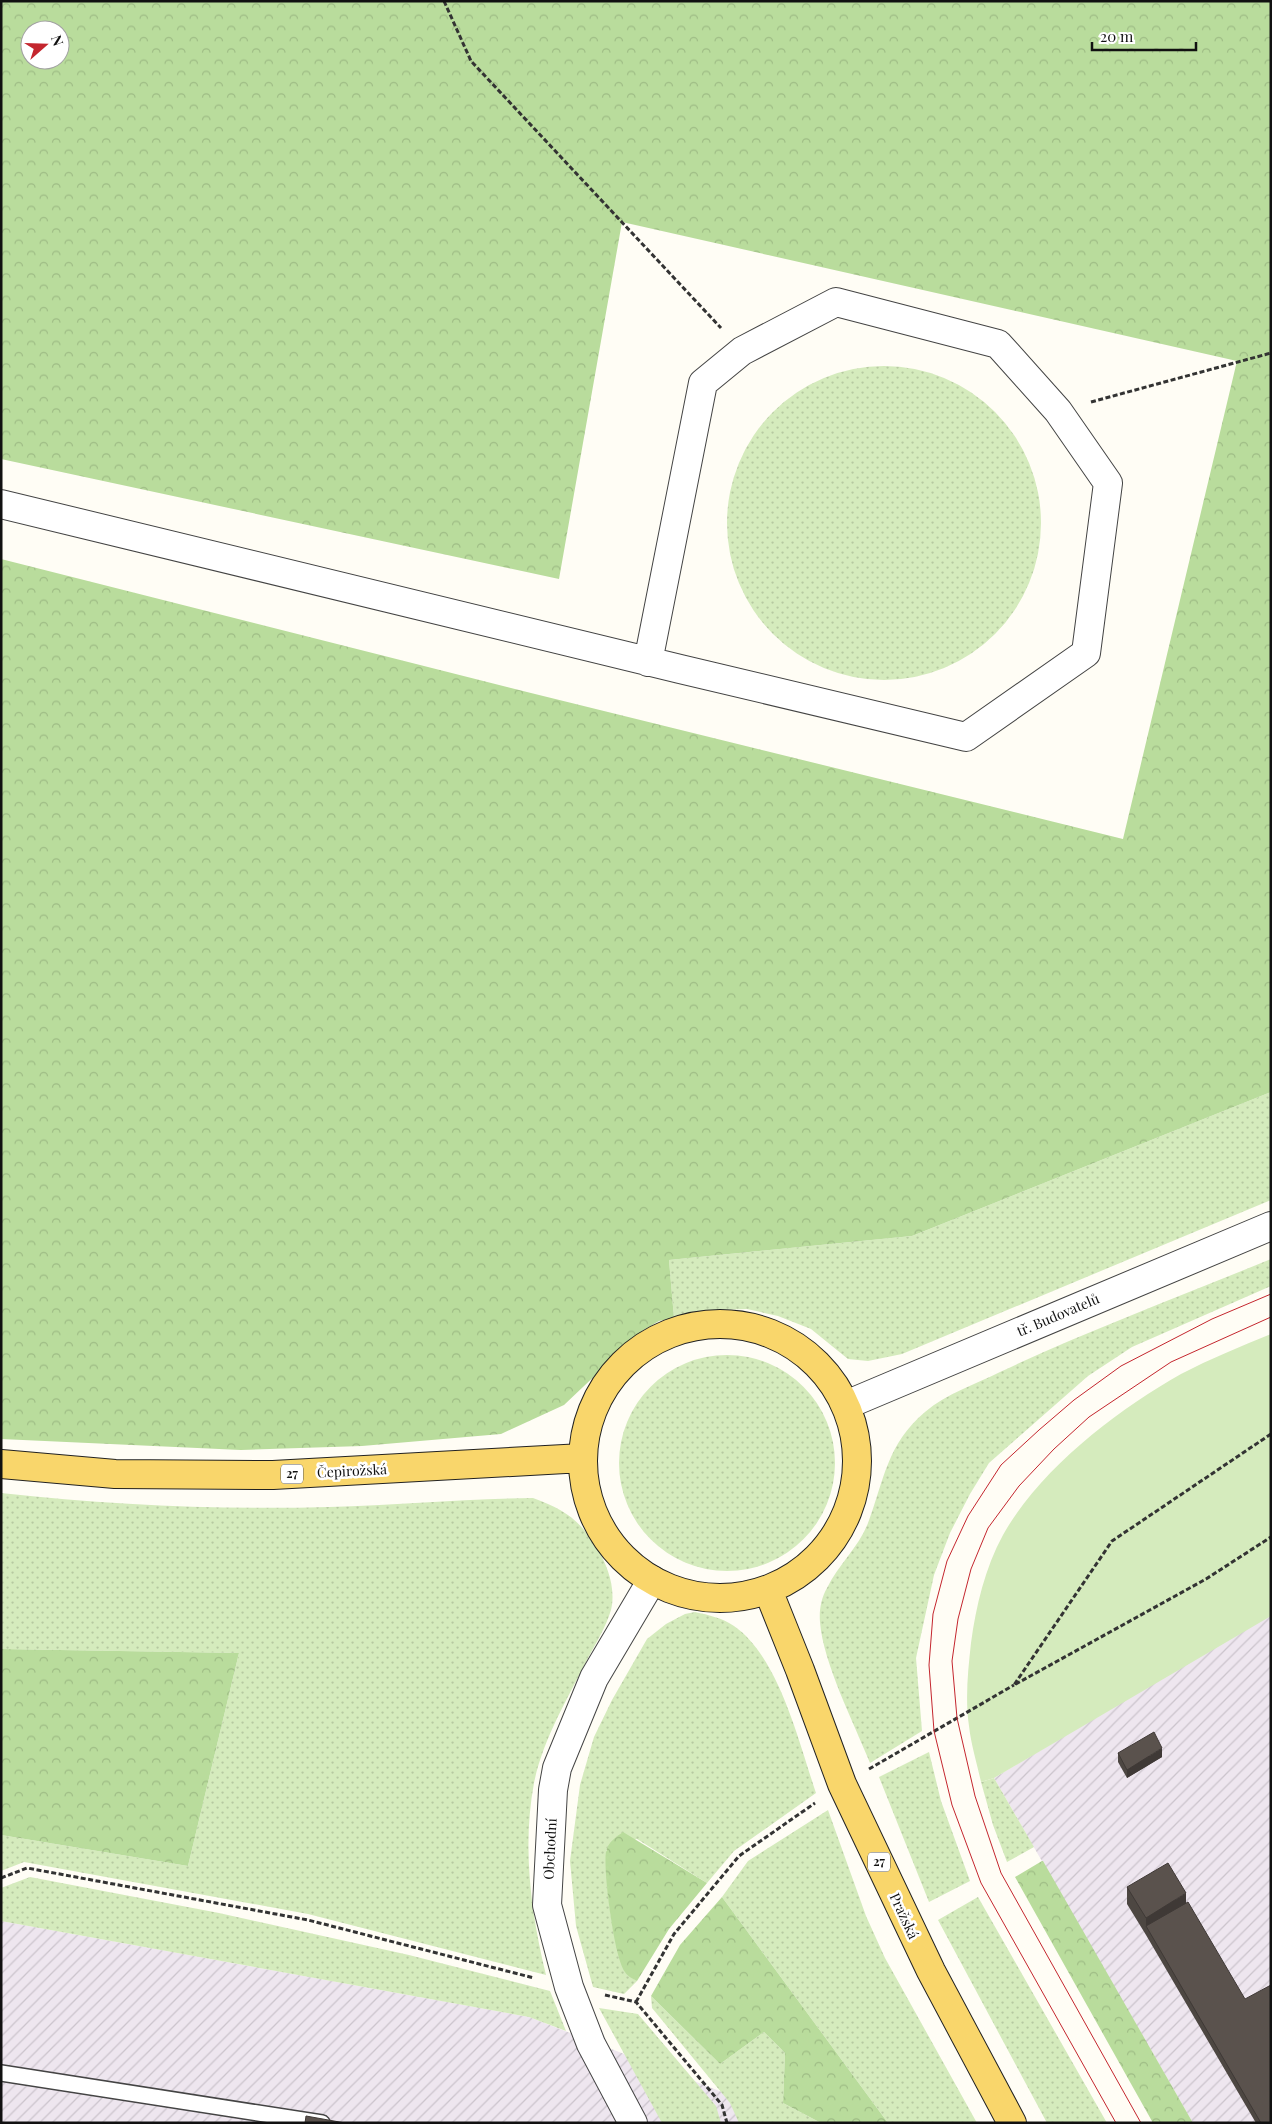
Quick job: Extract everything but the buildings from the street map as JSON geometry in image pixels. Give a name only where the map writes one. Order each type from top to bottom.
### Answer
[{"type":"main road","points":[[730,1324],[766,1331],[799,1348],[826,1373],[846,1405],[856,1441],[857,1478],[847,1515],[828,1547],[801,1573],[768,1590],[739,1598],[709,1598],[679,1593],[652,1580],[622,1558],[601,1529],[587,1494],[583,1458],[589,1421],[604,1388],[628,1359],[658,1338],[693,1326],[730,1324]]},
{"type":"main road","name":"Čepirožská","points":[[1,1464],[115,1474],[273,1475],[583,1458]]},
{"type":"main road","name":"Pražská","points":[[768,1590],[842,1784],[930,1971],[1012,2123]]},
{"type":"street","points":[[1,504],[648,662],[966,737],[1086,653],[1108,483],[1058,411],[998,344],[836,302],[742,351],[703,383],[648,662]]},
{"type":"street","name":"tř. Budovatelů","points":[[846,1405],[1271,1226]]},
{"type":"street","name":"Obchodní","points":[[633,2123],[591,2044],[569,1987],[547,1905],[553,1790],[557,1768],[594,1678],[652,1580]]},
{"type":"lane","points":[[1,2072],[322,2123]]},
{"type":"path","points":[[444,1],[471,61],[742,351]]},
{"type":"path","points":[[1058,411],[1271,353]]},
{"type":"path","points":[[1014,1685],[1112,1541],[1271,1434]]},
{"type":"path","points":[[636,2002],[674,1934],[739,1856],[842,1784],[1014,1685],[1206,1579],[1271,1537]]},
{"type":"path","points":[[1,1878],[27,1868],[298,1918],[569,1987],[636,2002],[722,2105],[727,2123]]},
{"type":"shaded area","points":[[1271,1613],[1271,2123],[1193,2123],[994,1778]]},
{"type":"shaded area","points":[[1,1921],[529,2017],[802,2123],[1,2123]]},
{"type":"green space","points":[[1,1],[1271,1],[1271,1092],[912,1236],[669,1260],[674,1318],[659,1321],[642,1331],[564,1405],[501,1434],[362,1446],[241,1450],[1,1439],[1,559],[531,693],[1123,839],[1237,361],[622,222],[559,579],[1,459]]},
{"type":"green space","points":[[884,366],[915,369],[944,378],[971,393],[995,412],[1014,436],[1029,463],[1038,492],[1041,523],[1038,554],[1029,583],[1014,610],[995,634],[971,653],[944,668],[915,677],[884,680],[853,677],[824,668],[797,653],[773,634],[754,610],[739,583],[730,554],[727,523],[730,492],[739,463],[754,436],[773,412],[797,393],[824,378],[853,369]]},
{"type":"green space","points":[[1271,1092],[1271,1200],[902,1354],[868,1361],[848,1359],[811,1329],[778,1316],[747,1309],[717,1310],[674,1318],[669,1260],[912,1236]]},
{"type":"green space","points":[[1271,1259],[1271,1286],[1132,1347],[1088,1376],[989,1463],[970,1494],[950,1533],[934,1575],[916,1658],[922,1731],[870,1763],[840,1693],[827,1656],[822,1638],[820,1609],[823,1596],[832,1580],[864,1532],[888,1463],[902,1437],[912,1424],[933,1406],[971,1385],[1100,1328]]},
{"type":"green space","points":[[1271,1334],[1271,1616],[994,1778],[981,1782],[971,1740],[967,1705],[971,1643],[986,1574],[1003,1535],[1018,1511],[1058,1465],[1131,1405],[1181,1374]]},
{"type":"green space","points":[[727,1355],[748,1357],[768,1363],[787,1373],[803,1387],[817,1403],[827,1422],[833,1442],[835,1463],[833,1484],[827,1504],[817,1523],[803,1539],[787,1553],[768,1563],[748,1569],[727,1571],[706,1569],[686,1563],[667,1553],[651,1539],[637,1523],[627,1504],[621,1484],[619,1463],[621,1442],[627,1422],[637,1403],[651,1387],[667,1373],[686,1363],[706,1357]]},
{"type":"green space","points":[[1,1493],[83,1501],[247,1508],[329,1507],[533,1498],[563,1511],[577,1523],[590,1538],[605,1562],[612,1586],[612,1602],[604,1629],[564,1704],[543,1751],[534,1783],[529,1831],[530,1880],[536,1928],[546,1975],[308,1914],[24,1862],[1,1871],[1,1835],[188,1866],[239,1653],[1,1649]]},
{"type":"green space","points":[[695,1612],[720,1619],[734,1626],[750,1640],[763,1658],[786,1702],[816,1793],[734,1851],[707,1883],[637,1839],[606,1850],[609,1900],[616,1941],[628,1972],[637,1981],[624,1994],[593,1987],[576,1926],[570,1861],[580,1785],[594,1737],[612,1700],[647,1639],[666,1624],[685,1614]]},
{"type":"green space","points":[[1,1649],[239,1653],[188,1866],[1,1835]]},
{"type":"green space","points":[[929,1752],[941,1801],[970,1881],[929,1902],[879,1777]]},
{"type":"green space","points":[[994,1778],[1034,1847],[1007,1862],[993,1825],[981,1782]]},
{"type":"green space","points":[[828,1810],[866,1916],[885,1958],[977,2123],[888,2123],[722,1897],[748,1861]]},
{"type":"green space","points":[[623,1832],[707,1883],[669,1929],[637,1981],[625,1972],[617,1950],[606,1877],[607,1848]]},
{"type":"green space","points":[[1042,1861],[1193,2123],[1153,2123],[1015,1877]]},
{"type":"green space","points":[[30,1877],[219,1913],[409,1955],[550,1991],[566,2031],[529,2017],[1,1921],[1,1888]]},
{"type":"green space","points":[[722,1897],[888,2123],[821,2123],[783,2103],[785,2053],[764,2032],[720,2064],[651,1996],[680,1945]]},
{"type":"green space","points":[[978,1897],[1107,2123],[1047,2123],[938,1920]]},
{"type":"green space","points":[[651,1996],[720,2064],[764,2032],[785,2053],[783,2103],[821,2123],[739,2123],[730,2103],[652,2008]]},
{"type":"green space","points":[[599,2008],[638,2014],[716,2106],[721,2123],[662,2123]]},
{"type":"tram line","points":[[1116,2123],[981,1883],[952,1805],[934,1731],[929,1665],[933,1614],[947,1561],[968,1516],[1001,1465],[1074,1400],[1121,1366],[1212,1319],[1271,1294]]},
{"type":"tram line","points":[[1141,2123],[1001,1873],[975,1796],[957,1718],[952,1661],[958,1619],[971,1569],[988,1528],[1019,1486],[1054,1449],[1089,1417],[1171,1362],[1271,1317]]}]
